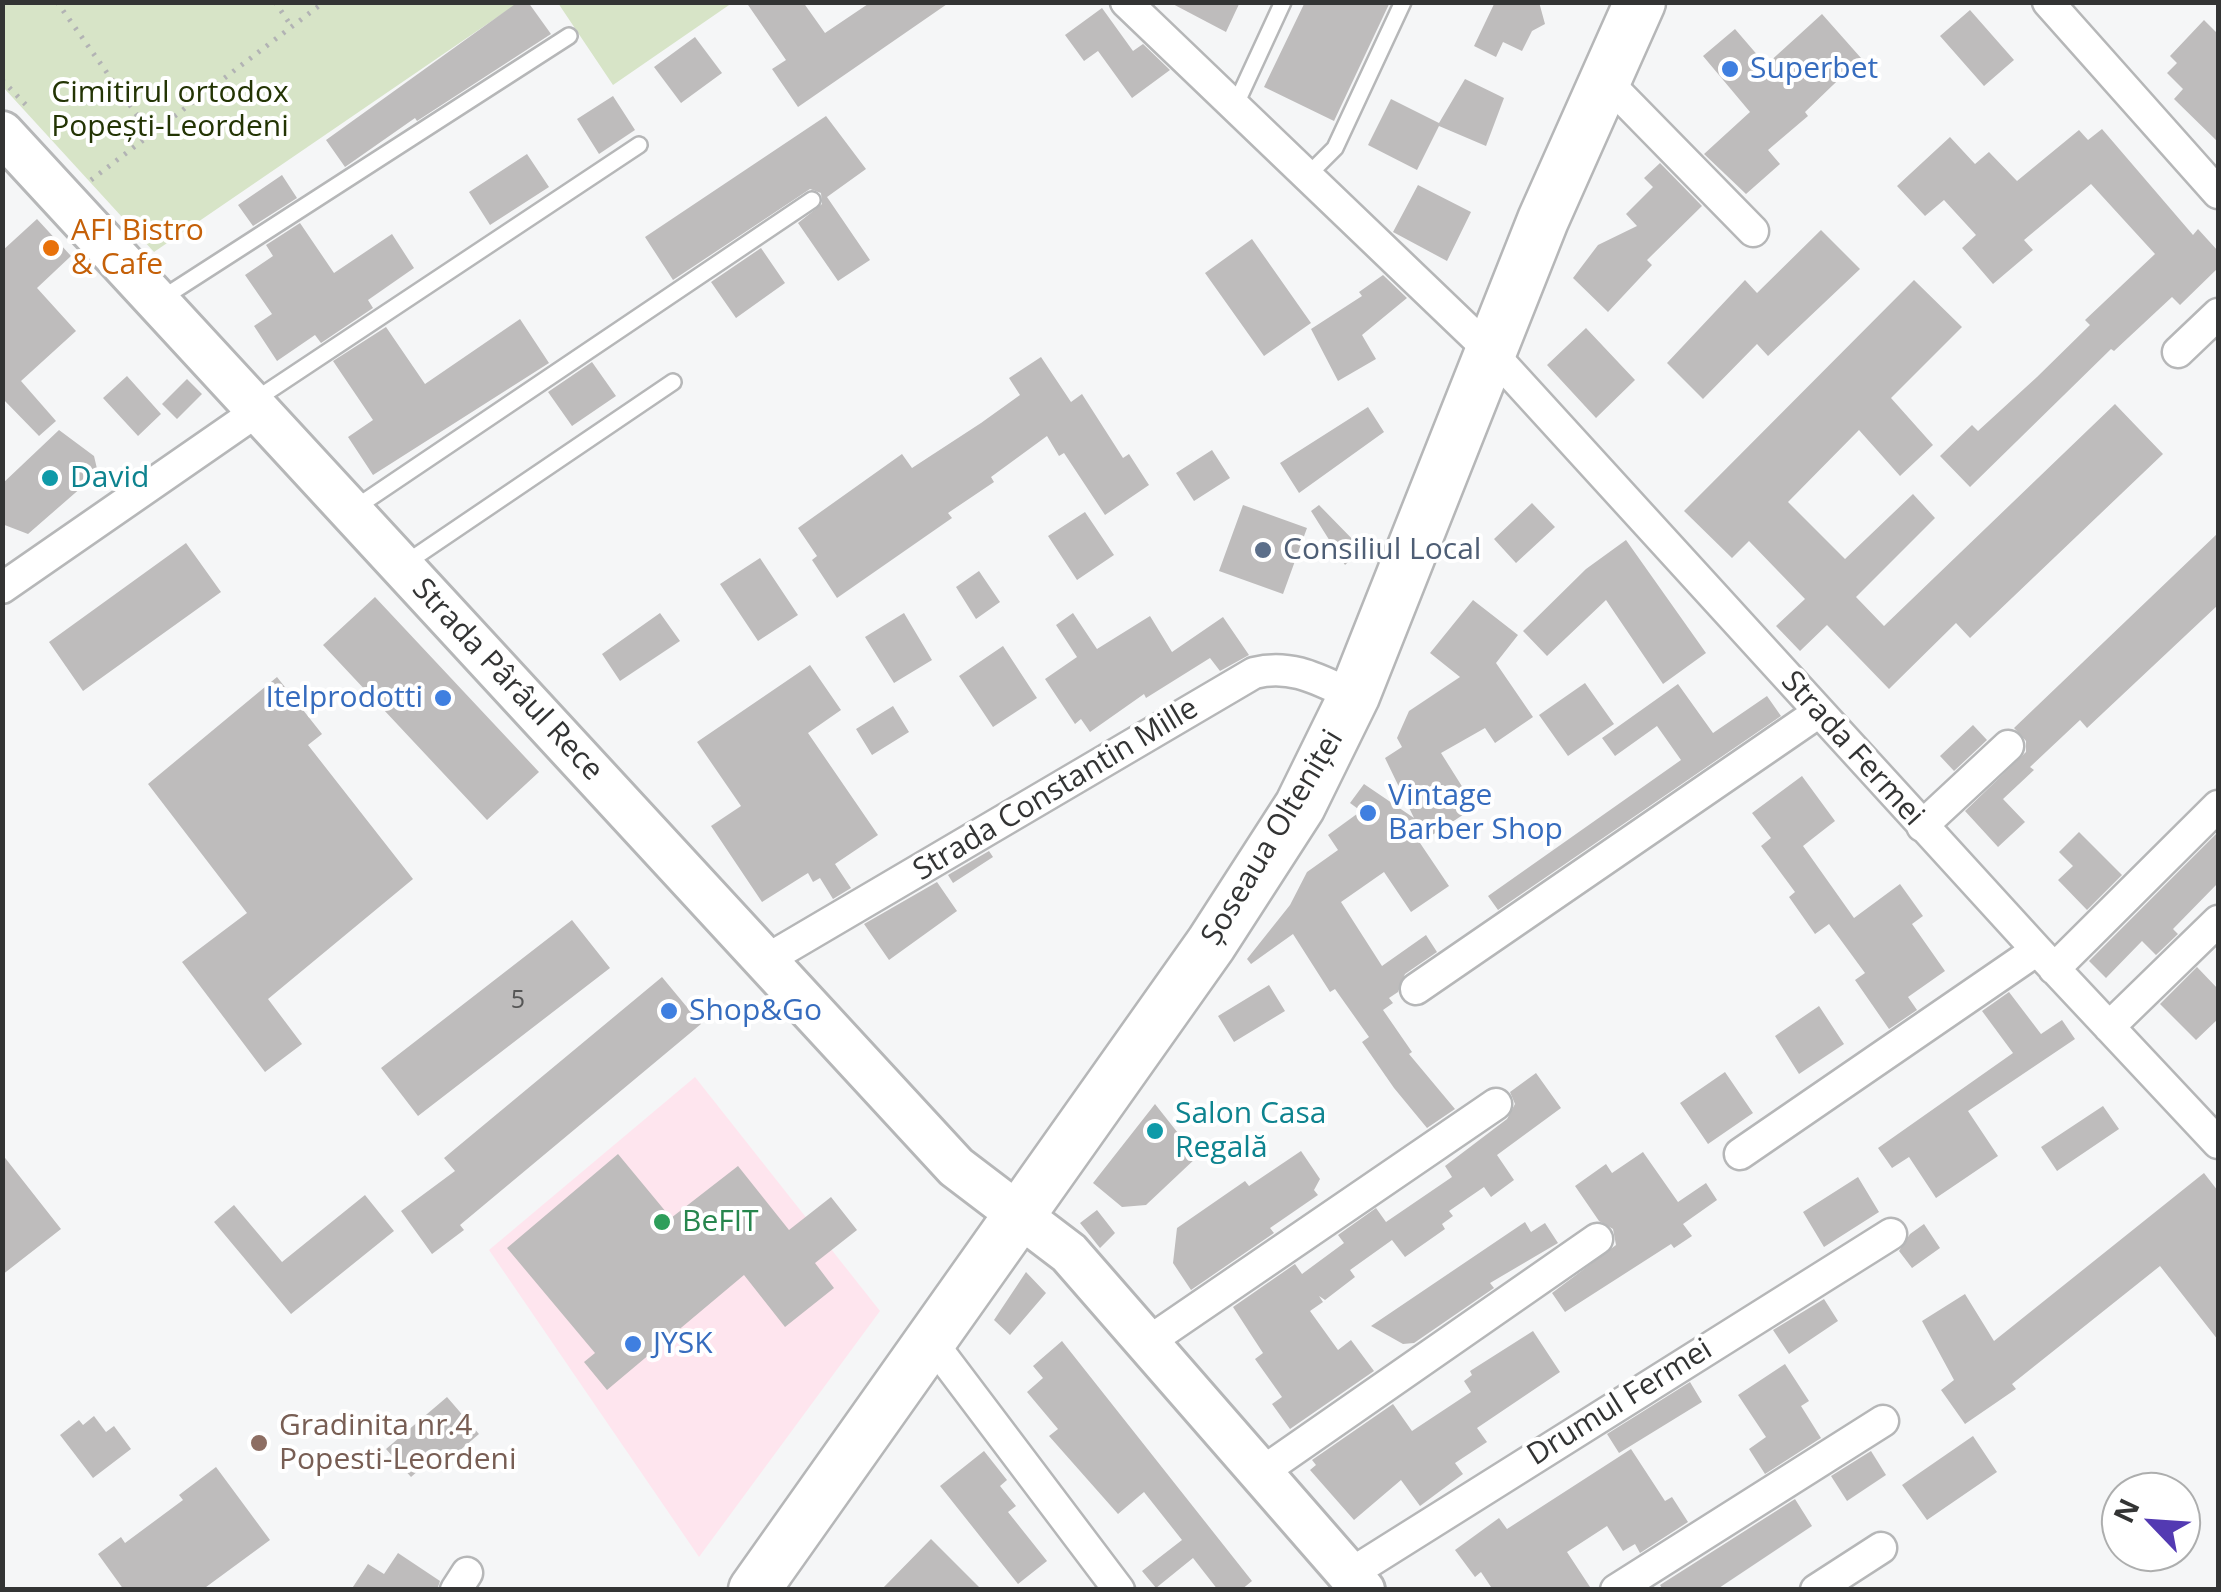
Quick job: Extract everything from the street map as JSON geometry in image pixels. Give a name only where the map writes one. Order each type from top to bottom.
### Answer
[{"type":"main road","name":"Șoseaua Olteniței","points":[[754,1590],[1257,876],[1307,792],[1354,696],[1490,351],[1640,2]]},
{"type":"street","name":"Strada Fermei","points":[[1126,2],[1490,351],[2045,960],[2218,1143]]},
{"type":"street","points":[[2048,2],[2218,192]]},
{"type":"street","points":[[1604,80],[1754,232]]},
{"type":"street","name":"Strada Pârâul Rece","points":[[2,134],[956,1167],[1021,1214]]},
{"type":"street","points":[[2178,352],[2218,314]]},
{"type":"street","points":[[2,588],[255,407]]},
{"type":"street","name":"Strada Constantin Mille","points":[[766,960],[1254,673],[1277,668],[1300,672],[1354,696]]},
{"type":"street","points":[[1416,988],[1819,712]]},
{"type":"street","points":[[1922,826],[2008,746]]},
{"type":"street","points":[[1740,1154],[2045,960],[2218,806]]},
{"type":"street","points":[[2109,1028],[2218,921]]},
{"type":"street","points":[[1148,1342],[1496,1104]]},
{"type":"street","name":"Drumul Fermei","points":[[1021,1214],[1054,1238],[1356,1582],[1892,1234]]},
{"type":"street","points":[[1262,1472],[1597,1239]]},
{"type":"street","points":[[931,1342],[1119,1590]]},
{"type":"street","points":[[1616,1590],[1883,1421]]},
{"type":"street","points":[[1816,1590],[1880,1548]]},
{"type":"lane","points":[[1235,106],[1283,2]]},
{"type":"lane","points":[[1308,175],[1335,148],[1403,2]]},
{"type":"lane","points":[[158,301],[569,36]]},
{"type":"lane","points":[[255,407],[639,145]]},
{"type":"lane","points":[[352,510],[812,200]]},
{"type":"lane","points":[[402,566],[673,382]]},
{"type":"path","points":[[57,2],[151,135]]},
{"type":"path","points":[[275,2],[292,27]]},
{"type":"path","points":[[65,200],[324,2]]},
{"type":"shaded area","points":[[695,1077],[880,1311],[699,1557],[489,1250]]},
{"type":"green space","name":"Cimitirul ortodox Popești-Leordeni","points":[[3,3],[518,3],[154,252],[3,87]]},
{"type":"green space","points":[[558,3],[732,3],[613,85]]},
{"type":"building","points":[[518,2],[528,2],[551,34],[417,121],[415,118],[345,167],[326,140]]},
{"type":"building","points":[[746,2],[803,2],[825,33],[871,2],[950,2],[798,107],[772,69],[786,60]]},
{"type":"building","points":[[1169,2],[1240,2],[1226,32]]},
{"type":"building","points":[[1305,2],[1390,2],[1334,121],[1264,87]]},
{"type":"building","points":[[1495,2],[1539,2],[1545,24],[1532,31],[1522,51],[1503,42],[1496,57],[1474,46]]},
{"type":"building","points":[[1102,8],[1133,51],[1143,44],[1170,70],[1132,98],[1098,51],[1084,61],[1065,35]]},
{"type":"building","points":[[1970,10],[2014,60],[1984,86],[1940,36]]},
{"type":"building","points":[[1822,14],[1861,58],[1805,112],[1808,116],[1768,150],[1780,164],[1746,194],[1704,154],[1750,112],[1703,56],[1735,29],[1766,65]]},
{"type":"building","points":[[2204,20],[2218,34],[2218,142],[2174,99],[2183,89],[2167,73],[2177,63],[2170,56]]},
{"type":"building","points":[[695,37],[722,73],[681,103],[654,67]]},
{"type":"building","points":[[1465,79],[1504,98],[1486,146],[1439,126],[1417,170],[1368,145],[1391,99],[1439,123]]},
{"type":"building","points":[[613,96],[635,130],[599,154],[577,119]]},
{"type":"building","points":[[826,116],[866,169],[827,197],[870,260],[838,281],[798,223],[822,204],[821,193],[810,189],[673,280],[645,237]]},
{"type":"building","points":[[2102,129],[2193,235],[2198,229],[2218,251],[2218,268],[2180,305],[2172,297],[2114,351],[2111,349],[1970,487],[1940,456],[1972,425],[1978,431],[2037,377],[2090,325],[2085,320],[2155,254],[2091,184],[2024,240],[2033,250],[1993,284],[1962,248],[1976,235],[1944,200],[1925,216],[1897,186],[1950,137],[1975,164],[1989,152],[2017,181],[2079,130],[2088,140]]},
{"type":"building","points":[[527,154],[549,187],[490,225],[469,192]]},
{"type":"building","points":[[1660,163],[1702,206],[1647,260],[1652,265],[1608,312],[1573,278],[1598,245],[1637,226],[1626,214],[1653,187],[1644,178]]},
{"type":"building","points":[[282,175],[297,198],[253,226],[238,205]]},
{"type":"building","points":[[1418,185],[1471,212],[1447,261],[1393,232]]},
{"type":"building","points":[[37,219],[71,256],[37,288],[76,331],[21,381],[56,421],[39,436],[2,398],[2,251]]},
{"type":"building","points":[[300,223],[334,273],[392,234],[414,268],[368,300],[373,308],[321,343],[315,335],[277,361],[254,326],[272,314],[245,275],[273,256],[266,245]]},
{"type":"building","points":[[1821,230],[1860,269],[1768,356],[1757,344],[1703,399],[1667,363],[1745,280],[1757,293]]},
{"type":"building","points":[[1252,239],[1311,323],[1264,356],[1205,273]]},
{"type":"building","points":[[761,248],[785,283],[736,318],[711,282]]},
{"type":"building","points":[[1383,275],[1407,298],[1362,335],[1376,359],[1338,381],[1311,329],[1362,296],[1359,292]]},
{"type":"building","points":[[1914,280],[1962,327],[1891,398],[1933,445],[1900,476],[1859,430],[1788,502],[1845,559],[1913,494],[1935,518],[1856,597],[1884,626],[2115,404],[2163,454],[1970,638],[1956,623],[1889,689],[1827,625],[1800,651],[1776,626],[1805,599],[1749,541],[1732,558],[1684,511]]},
{"type":"building","points":[[520,319],[549,363],[373,475],[348,437],[373,420],[333,361],[386,327],[425,384]]},
{"type":"building","points":[[1586,328],[1635,380],[1596,418],[1547,365]]},
{"type":"building","points":[[1041,357],[1071,402],[1082,394],[1123,458],[1129,454],[1149,485],[1105,515],[1064,453],[1059,456],[1047,436],[991,477],[994,482],[948,513],[952,518],[837,598],[812,560],[817,556],[798,528],[902,454],[912,468],[981,423],[1020,395],[1009,378]]},
{"type":"building","points":[[592,362],[616,396],[572,426],[548,392]]},
{"type":"building","points":[[127,376],[161,414],[138,436],[103,398]]},
{"type":"building","points":[[187,379],[202,394],[177,419],[162,404]]},
{"type":"building","points":[[1368,407],[1384,432],[1299,493],[1280,463]]},
{"type":"building","name":"David","points":[[59,430],[94,456],[98,473],[28,534],[2,524],[2,484]]},
{"type":"building","points":[[1212,450],[1230,478],[1194,501],[1176,473]]},
{"type":"building","points":[[1532,503],[1555,527],[1516,563],[1494,539]]},
{"type":"building","name":"Consiliul Local","points":[[1243,505],[1307,528],[1283,594],[1219,571]]},
{"type":"building","points":[[1319,505],[1362,549],[1345,565],[1311,511]]},
{"type":"building","points":[[1085,512],[1114,555],[1077,580],[1048,536]]},
{"type":"building","points":[[2218,533],[2218,605],[2087,728],[2080,720],[2030,767],[2034,770],[2003,799],[2025,822],[1998,847],[1965,811],[2026,752],[2026,741],[2014,728]]},
{"type":"building","points":[[1626,540],[1706,653],[1663,684],[1606,600],[1547,656],[1523,631],[1586,569]]},
{"type":"building","points":[[186,543],[221,592],[83,691],[49,642]]},
{"type":"building","points":[[760,558],[798,615],[758,641],[720,584]]},
{"type":"building","points":[[979,571],[1000,602],[976,619],[956,587]]},
{"type":"building","points":[[375,597],[539,772],[487,820],[323,645]]},
{"type":"building","points":[[1473,600],[1518,635],[1496,663],[1533,717],[1495,743],[1485,728],[1441,753],[1475,807],[1420,843],[1449,886],[1411,912],[1384,872],[1341,902],[1382,966],[1426,935],[1437,952],[1405,974],[1398,992],[1389,998],[1393,1003],[1383,1010],[1412,1052],[1409,1054],[1455,1109],[1427,1128],[1362,1042],[1369,1037],[1335,989],[1330,992],[1293,934],[1251,964],[1247,959],[1290,905],[1307,872],[1338,850],[1328,835],[1361,811],[1350,803],[1364,784],[1414,818],[1385,758],[1402,747],[1397,738],[1409,711],[1460,677],[1430,653]]},
{"type":"building","points":[[660,613],[680,641],[620,681],[602,654]]},
{"type":"building","points":[[904,613],[932,660],[894,683],[865,637]]},
{"type":"building","points":[[1073,613],[1097,649],[1150,616],[1172,652],[1223,617],[1249,655],[1220,671],[1210,658],[1146,698],[1144,694],[1090,732],[1081,719],[1075,724],[1045,679],[1077,657],[1056,625]]},
{"type":"building","points":[[1003,646],[1037,698],[993,727],[959,676]]},
{"type":"building","points":[[810,665],[841,710],[808,733],[878,835],[835,864],[851,888],[833,899],[820,878],[813,882],[808,873],[762,902],[711,826],[741,806],[697,742]]},
{"type":"building","points":[[277,677],[322,734],[308,745],[413,879],[268,999],[302,1044],[265,1072],[182,962],[247,913],[148,784]]},
{"type":"building","points":[[1585,683],[1614,724],[1568,756],[1539,715]]},
{"type":"building","points":[[1678,684],[1713,733],[1767,696],[1781,716],[1498,910],[1488,896],[1681,760],[1657,726],[1615,756],[1602,738]]},
{"type":"building","points":[[893,706],[909,732],[872,755],[856,729]]},
{"type":"building","points":[[1973,725],[1987,740],[1954,771],[1940,756]]},
{"type":"building","points":[[1802,776],[1835,821],[1803,846],[1854,918],[1900,884],[1923,916],[1912,924],[1945,971],[1908,997],[1917,1010],[1889,1029],[1855,980],[1865,973],[1829,924],[1815,934],[1789,897],[1795,892],[1761,846],[1771,838],[1752,813]]},
{"type":"building","points":[[2079,832],[2122,875],[2087,910],[2058,880],[2073,866],[2059,852]]},
{"type":"building","points":[[2218,832],[2218,883],[2173,929],[2178,934],[2156,955],[2142,941],[2106,978],[2089,961]]},
{"type":"building","points":[[989,851],[993,857],[953,883],[948,875]]},
{"type":"building","points":[[937,882],[957,911],[889,960],[864,924]]},
{"type":"building","points":[[572,920],[610,968],[418,1116],[381,1068]]},
{"type":"building","points":[[2197,967],[2218,989],[2218,1019],[2196,1040],[2160,1004]]},
{"type":"building","points":[[662,977],[701,1024],[460,1225],[464,1230],[432,1254],[401,1211],[455,1171],[444,1158]]},
{"type":"building","points":[[1269,985],[1285,1011],[1234,1042],[1218,1016]]},
{"type":"building","points":[[2009,992],[2041,1034],[2062,1020],[2075,1039],[1968,1111],[1998,1156],[1936,1198],[1909,1157],[1892,1168],[1878,1148],[2013,1053],[1982,1011]]},
{"type":"building","points":[[1819,1006],[1844,1044],[1799,1074],[1775,1036]]},
{"type":"building","points":[[1725,1072],[1753,1113],[1708,1144],[1680,1103]]},
{"type":"building","points":[[1536,1073],[1561,1108],[1497,1155],[1514,1180],[1491,1197],[1484,1187],[1449,1211],[1453,1216],[1442,1224],[1445,1229],[1405,1257],[1392,1240],[1350,1270],[1355,1277],[1325,1300],[1319,1296],[1323,1302],[1310,1311],[1338,1350],[1351,1340],[1374,1371],[1290,1429],[1272,1404],[1282,1397],[1255,1359],[1263,1353],[1233,1307],[1295,1264],[1302,1274],[1344,1243],[1338,1235],[1376,1208],[1386,1222],[1452,1177],[1445,1166],[1507,1119],[1515,1104],[1510,1092]]},
{"type":"building","name":"Salon Casa Regală","points":[[1155,1104],[1197,1157],[1146,1205],[1122,1207],[1093,1183]]},
{"type":"building","points":[[2103,1106],[2119,1129],[2057,1171],[2041,1147]]},
{"type":"building","points":[[1301,1151],[1320,1179],[1314,1190],[1318,1195],[1270,1228],[1274,1233],[1191,1290],[1173,1263],[1177,1228],[1245,1181],[1249,1186]]},
{"type":"building","points":[[1643,1152],[1678,1202],[1706,1183],[1717,1200],[1683,1224],[1692,1236],[1674,1248],[1671,1244],[1565,1312],[1552,1293],[1616,1245],[1613,1229],[1599,1221],[1575,1186],[1606,1164],[1612,1173]]},
{"type":"building","points":[[2,1154],[61,1229],[2,1275]]},
{"type":"building","points":[[618,1154],[671,1218],[738,1166],[789,1230],[831,1197],[857,1230],[815,1263],[834,1288],[785,1327],[744,1275],[607,1390],[584,1362],[595,1353],[507,1248]]},
{"type":"building","points":[[2204,1173],[2218,1191],[2218,1340],[2160,1266],[2012,1384],[2016,1389],[1965,1424],[1941,1390],[1954,1380],[1922,1321],[1965,1294],[1994,1341]]},
{"type":"building","points":[[1858,1177],[1879,1212],[1824,1247],[1803,1212]]},
{"type":"building","points":[[365,1195],[394,1231],[291,1314],[214,1222],[234,1205],[282,1262]]},
{"type":"building","points":[[1097,1210],[1115,1233],[1100,1248],[1080,1223]]},
{"type":"building","points":[[1525,1222],[1531,1232],[1545,1223],[1558,1243],[1490,1283],[1494,1288],[1414,1343],[1403,1344],[1371,1326]]},
{"type":"building","points":[[1924,1224],[1940,1248],[1912,1268],[1899,1251],[1910,1234]]},
{"type":"building","points":[[1026,1272],[1046,1293],[1010,1335],[994,1320]]},
{"type":"building","points":[[1824,1299],[1838,1321],[1789,1354],[1773,1330]]},
{"type":"building","points":[[1533,1331],[1560,1372],[1477,1428],[1487,1442],[1455,1463],[1463,1474],[1420,1506],[1401,1480],[1354,1520],[1310,1470],[1316,1465],[1312,1460],[1393,1404],[1412,1431],[1471,1392],[1464,1381],[1472,1375],[1470,1371]]},
{"type":"building","points":[[1062,1341],[1252,1581],[1241,1590],[1218,1590],[1193,1558],[1156,1588],[1142,1571],[1182,1540],[1144,1492],[1118,1514],[1049,1436],[1058,1429],[1027,1392],[1043,1378],[1033,1366]]},
{"type":"building","points":[[1785,1364],[1809,1401],[1801,1406],[1821,1438],[1765,1474],[1749,1449],[1766,1437],[1738,1395]]},
{"type":"building","points":[[1690,1382],[1702,1402],[1619,1453],[1607,1434]]},
{"type":"building","points":[[447,1397],[479,1434],[451,1458],[443,1449],[411,1477],[386,1449]]},
{"type":"building","points":[[94,1416],[106,1432],[114,1426],[131,1449],[93,1478],[60,1435],[79,1420],[83,1425]]},
{"type":"building","points":[[1973,1436],[1997,1472],[1927,1520],[1902,1485]]},
{"type":"building","points":[[1631,1449],[1665,1501],[1672,1497],[1688,1522],[1640,1553],[1635,1544],[1623,1551],[1607,1526],[1567,1552],[1592,1590],[1493,1590],[1481,1572],[1475,1577],[1455,1550],[1499,1518],[1507,1529]]},
{"type":"building","points":[[984,1451],[1007,1480],[1000,1486],[1016,1506],[1008,1512],[1047,1561],[1018,1584],[940,1486]]},
{"type":"building","points":[[1871,1451],[1886,1475],[1847,1501],[1831,1476]]},
{"type":"building","points":[[216,1467],[270,1540],[202,1590],[124,1590],[98,1554],[121,1537],[125,1543],[183,1500],[179,1495]]},
{"type":"building","points":[[1795,1499],[1812,1526],[1716,1590],[1663,1590],[1660,1585]]},
{"type":"building","points":[[931,1539],[982,1590],[881,1590]]},
{"type":"building","points":[[398,1553],[440,1581],[437,1590],[351,1590],[368,1564],[384,1574]]},
{"type":"place","name":"Superbet","points":[[1730,69]]},
{"type":"place","name":"AFI Bistro & Cafe","points":[[51,248]]},
{"type":"place","name":"David","points":[[50,478]]},
{"type":"place","name":"Consiliul Local","points":[[1263,550]]},
{"type":"place","name":"Itelprodotti","points":[[443,698]]},
{"type":"place","name":"Vintage Barber Shop","points":[[1368,813]]},
{"type":"place","name":"Shop&Go","points":[[669,1011]]},
{"type":"place","name":"Salon Casa Regală","points":[[1155,1131]]},
{"type":"place","name":"BeFIT","points":[[662,1222]]},
{"type":"place","name":"JYSK","points":[[633,1344]]},
{"type":"place","name":"Gradinita nr.4 Popesti-Leordeni","points":[[259,1443]]}]
